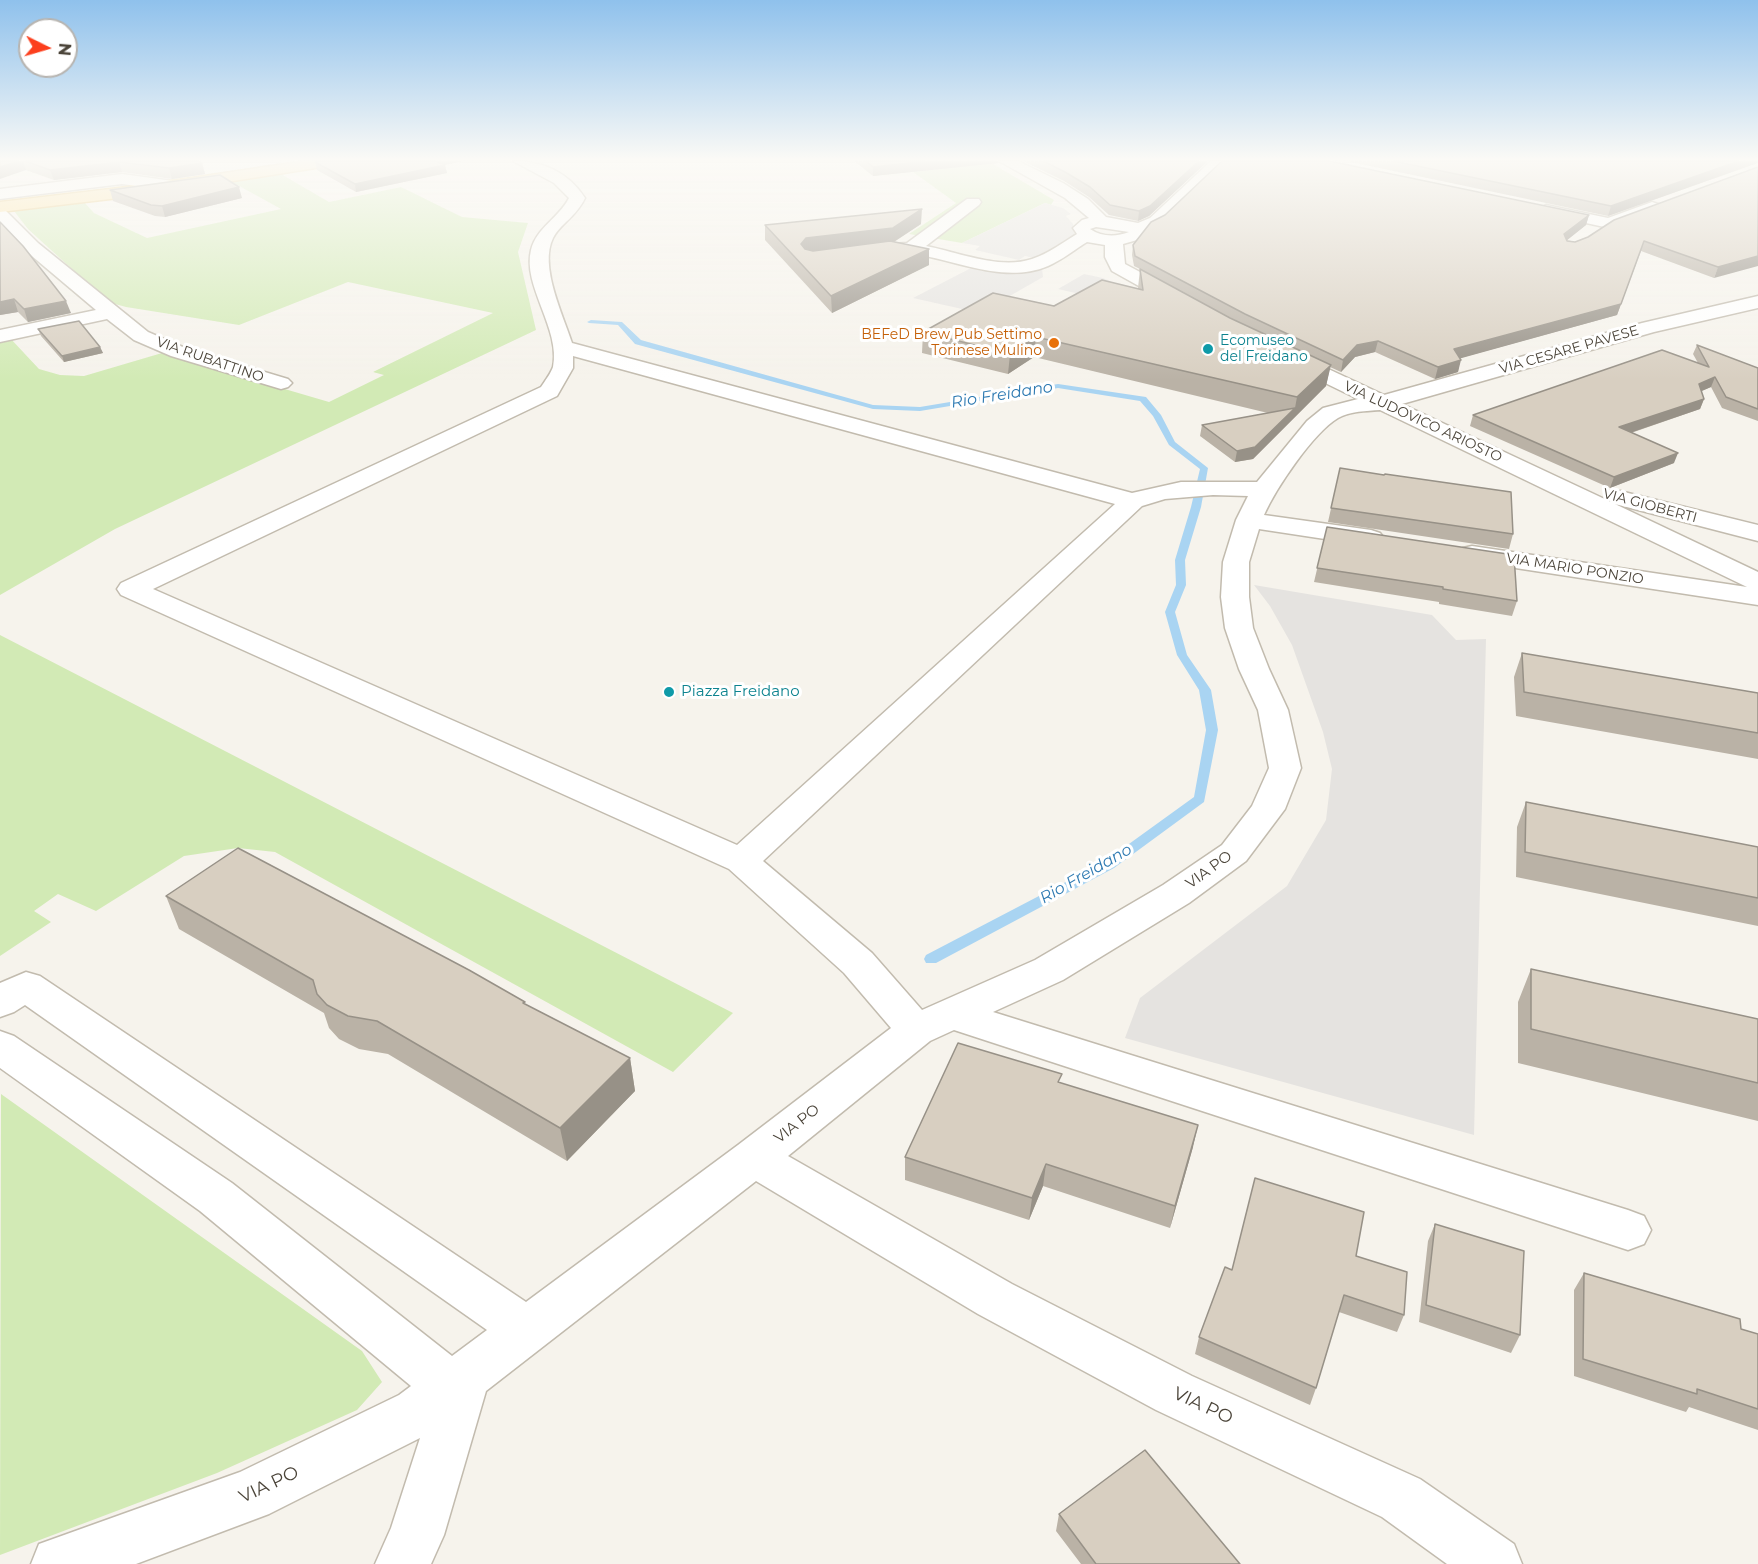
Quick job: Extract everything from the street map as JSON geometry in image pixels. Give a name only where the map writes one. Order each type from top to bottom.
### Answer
[{"type":"street","name":"VIA RUBATTINO","points":[[19,234],[32,247],[141,336],[178,352],[280,383]]},
{"type":"street","points":[[544,234],[538,249],[538,264],[563,347],[563,368],[549,391],[131,589],[741,861],[858,963],[934,1022],[1628,1230]]},
{"type":"street","points":[[912,248],[931,234]]},
{"type":"street","points":[[870,251],[912,248],[991,265],[1028,266],[1086,235],[1115,240],[1137,234]]},
{"type":"street","points":[[1115,240],[1112,249],[1113,258],[1118,267],[1199,312]]},
{"type":"street","name":"VIA CESARE PAVESE","points":[[1382,403],[1649,327],[1758,302]]},
{"type":"street","points":[[0,336],[111,313]]},
{"type":"street","points":[[563,347],[1133,501]]},
{"type":"street","name":"VIA LUDOVICO ARIOSTO","points":[[1267,347],[1758,582]]},
{"type":"street","name":"VIA PO","points":[[59,1564],[250,1496],[417,1413],[934,1022],[1049,970],[1176,894],[1234,853],[1268,809],[1285,768],[1273,710],[1254,669],[1239,628],[1235,597],[1236,562],[1249,520],[1263,490],[1308,435],[1331,413],[1349,407],[1382,403]]},
{"type":"street","name":"VIA GIOBERTI","points":[[1542,478],[1758,533]]},
{"type":"street","points":[[741,861],[1133,501],[1157,492],[1187,488],[1263,490]]},
{"type":"street","points":[[1249,520],[1400,543]]},
{"type":"street","name":"VIA MARIO PONZIO","points":[[1446,550],[1758,597]]},
{"type":"street","points":[[0,1002],[26,986],[528,1331]]},
{"type":"street","points":[[0,1047],[216,1197],[458,1382],[416,1535],[403,1564]]},
{"type":"street","name":"VIA PO","points":[[754,1158],[1006,1305],[1174,1393],[1401,1498],[1494,1564]]},
{"type":"green space","points":[[33,234],[138,234],[147,238],[166,234],[524,234],[518,252],[536,330],[115,529],[0,595],[0,340],[10,338],[39,369],[60,375],[84,376],[162,353],[329,402],[384,375],[373,372],[493,313],[348,282],[239,325],[126,307],[108,302]]},
{"type":"green space","points":[[909,234],[981,234],[962,243]]},
{"type":"green space","points":[[0,635],[733,1013],[673,1072],[275,852],[238,848],[184,856],[96,911],[58,894],[34,911],[51,922],[0,956]]},
{"type":"green space","points":[[1,1094],[362,1351],[382,1382],[357,1410],[217,1473],[0,1555]]},
{"type":"shaded area","points":[[981,234],[1075,235],[1034,258],[1025,256],[1019,260],[975,250],[980,246],[962,243]]},
{"type":"shaded area","points":[[1042,267],[1043,277],[980,313],[913,298],[971,268]]},
{"type":"shaded area","points":[[1084,274],[1103,278],[1119,285],[1097,298],[1058,289]]},
{"type":"shaded area","points":[[1254,585],[1432,615],[1456,640],[1486,639],[1474,1135],[1125,1038],[1140,998],[1287,886],[1326,820],[1332,769],[1323,732],[1292,645],[1270,606]]},
{"type":"building","points":[[0,234],[11,234],[66,301],[24,309],[14,299],[0,302]]},
{"type":"building","points":[[773,234],[841,234],[806,238],[801,244],[805,249],[813,251],[890,241],[929,249],[831,296]]},
{"type":"building","points":[[1142,234],[1564,234],[1567,241],[1575,242],[1593,234],[1758,234],[1758,256],[1718,267],[1644,241],[1621,304],[1454,349],[1461,360],[1438,367],[1378,341],[1357,345],[1343,360],[1245,314],[1135,256],[1133,245]]},
{"type":"building","points":[[1140,269],[1230,318],[1331,365],[1297,397],[1036,337],[1010,354],[923,332],[993,293],[1054,306],[1102,280],[1143,290]]},
{"type":"building","points":[[79,321],[100,347],[62,356],[38,329]]},
{"type":"building","points":[[1697,345],[1758,368],[1758,409],[1726,397],[1715,377],[1699,384],[1704,399],[1619,427],[1678,453],[1614,477],[1473,415],[1662,350],[1709,367]]},
{"type":"building","points":[[1295,408],[1255,447],[1237,451],[1202,425]]},
{"type":"building","points":[[1340,468],[1511,492],[1513,534],[1331,508]]},
{"type":"building","points":[[1327,527],[1514,555],[1517,601],[1317,568]]},
{"type":"building","points":[[1522,653],[1758,693],[1758,733],[1524,692]]},
{"type":"building","points":[[1526,802],[1758,847],[1758,898],[1525,852]]},
{"type":"building","points":[[238,848],[469,970],[525,1002],[523,1003],[630,1058],[560,1128],[377,1021],[348,1016],[327,1005],[317,994],[313,980],[166,896]]},
{"type":"building","points":[[1531,969],[1758,1019],[1758,1083],[1531,1029]]},
{"type":"building","points":[[958,1043],[1062,1074],[1058,1082],[1198,1125],[1175,1206],[1046,1164],[1032,1198],[905,1157]]},
{"type":"building","points":[[1255,1178],[1364,1212],[1356,1256],[1407,1272],[1404,1315],[1344,1295],[1316,1388],[1199,1337],[1225,1267],[1232,1270]]},
{"type":"building","points":[[1435,1224],[1524,1251],[1520,1335],[1426,1305]]},
{"type":"building","points":[[1584,1273],[1740,1319],[1741,1329],[1758,1334],[1758,1409],[1697,1389],[1697,1394],[1583,1359]]},
{"type":"building","points":[[1145,1450],[1240,1564],[1096,1564],[1059,1514]]},
{"type":"waterway","name":"Rio Freidano","points":[[591,322],[620,323],[638,342],[873,407],[920,409],[1058,386],[1143,399],[1157,415],[1172,443],[1204,468],[1196,507],[1180,560],[1181,585],[1170,612],[1182,655],[1205,690],[1212,730],[1200,799],[1109,865],[931,959]]},
{"type":"place","name":"BEFeD Brew Pub Settimo Torinese Mulino","points":[[1054,343]]},
{"type":"place","name":"Ecomuseo del Freidano","points":[[1208,349]]},
{"type":"place","name":"Piazza Freidano","points":[[669,692]]}]
